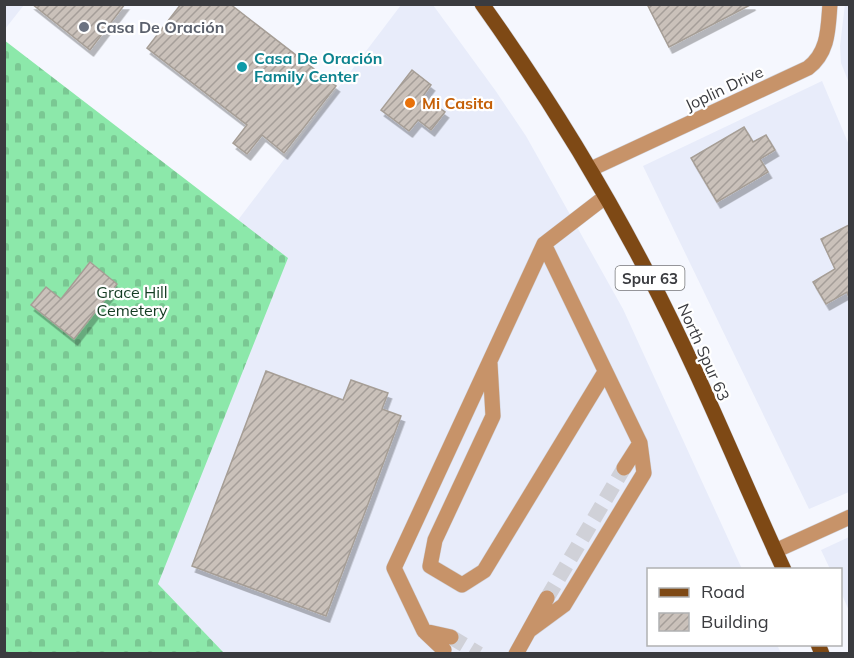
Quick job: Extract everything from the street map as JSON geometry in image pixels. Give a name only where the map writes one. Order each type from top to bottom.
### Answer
[{"type":"main road","name":"North Spur 63","points":[[482,4],[539,86],[591,169],[663,304],[783,568]]},
{"type":"street","name":"Joplin Drive","points":[[591,169],[808,68],[824,50],[830,4]]},
{"type":"street","points":[[442,647],[424,631],[394,568],[544,244],[605,197]]},
{"type":"street","points":[[530,630],[564,604],[644,473],[640,442],[544,244]]},
{"type":"street","points":[[490,361],[493,416],[435,540],[430,566],[462,585],[484,571],[605,372]]},
{"type":"street","points":[[624,468],[640,442]]},
{"type":"street","points":[[775,551],[849,517]]},
{"type":"street","points":[[516,654],[547,598]]},
{"type":"street","points":[[424,631],[442,647]]},
{"type":"shaded area","points":[[845,4],[849,5],[849,83],[841,63],[840,46]]},
{"type":"shaded area","points":[[4,5],[24,5],[5,29]]},
{"type":"shaded area","points":[[401,5],[433,5],[526,136],[623,309],[742,568],[647,568],[647,646],[778,646],[781,653],[224,653],[157,584],[287,258],[238,220]]},
{"type":"shaded area","points":[[822,81],[849,145],[849,492],[809,509],[643,166]]},
{"type":"shaded area","points":[[849,537],[849,611],[842,594],[842,568],[830,568],[821,550]]},
{"type":"green space","name":"Grace Hill Cemetery","points":[[4,40],[288,258],[158,584],[224,653],[5,653]]},
{"type":"building","name":"Casa De Oración","points":[[32,4],[125,4],[90,50]]},
{"type":"building","name":"Casa De Oración Family Center","points":[[181,4],[230,4],[336,86],[284,153],[262,135],[247,154],[233,143],[247,125],[147,48]]},
{"type":"building","points":[[647,4],[752,4],[669,47]]},
{"type":"building","name":"Mi Casita","points":[[412,70],[431,85],[423,96],[445,112],[431,130],[418,120],[409,131],[381,110]]},
{"type":"building","points":[[744,127],[753,142],[766,135],[775,150],[760,159],[768,172],[717,202],[691,158]]},
{"type":"building","points":[[849,225],[849,298],[847,292],[826,304],[813,282],[835,269],[821,239]]},
{"type":"building","points":[[90,262],[117,284],[74,339],[31,305],[46,287],[61,299]]},
{"type":"building","points":[[266,371],[343,400],[351,380],[388,393],[382,409],[401,416],[326,616],[192,566]]},
{"type":"tunnel","points":[[547,598],[624,468]]},
{"type":"tunnel","points":[[451,637],[479,654]]},
{"type":"place","name":"Casa De Oración","points":[[84,27]]},
{"type":"place","name":"Casa De Oración Family Center","points":[[242,67]]},
{"type":"place","name":"Mi Casita","points":[[410,103]]}]
